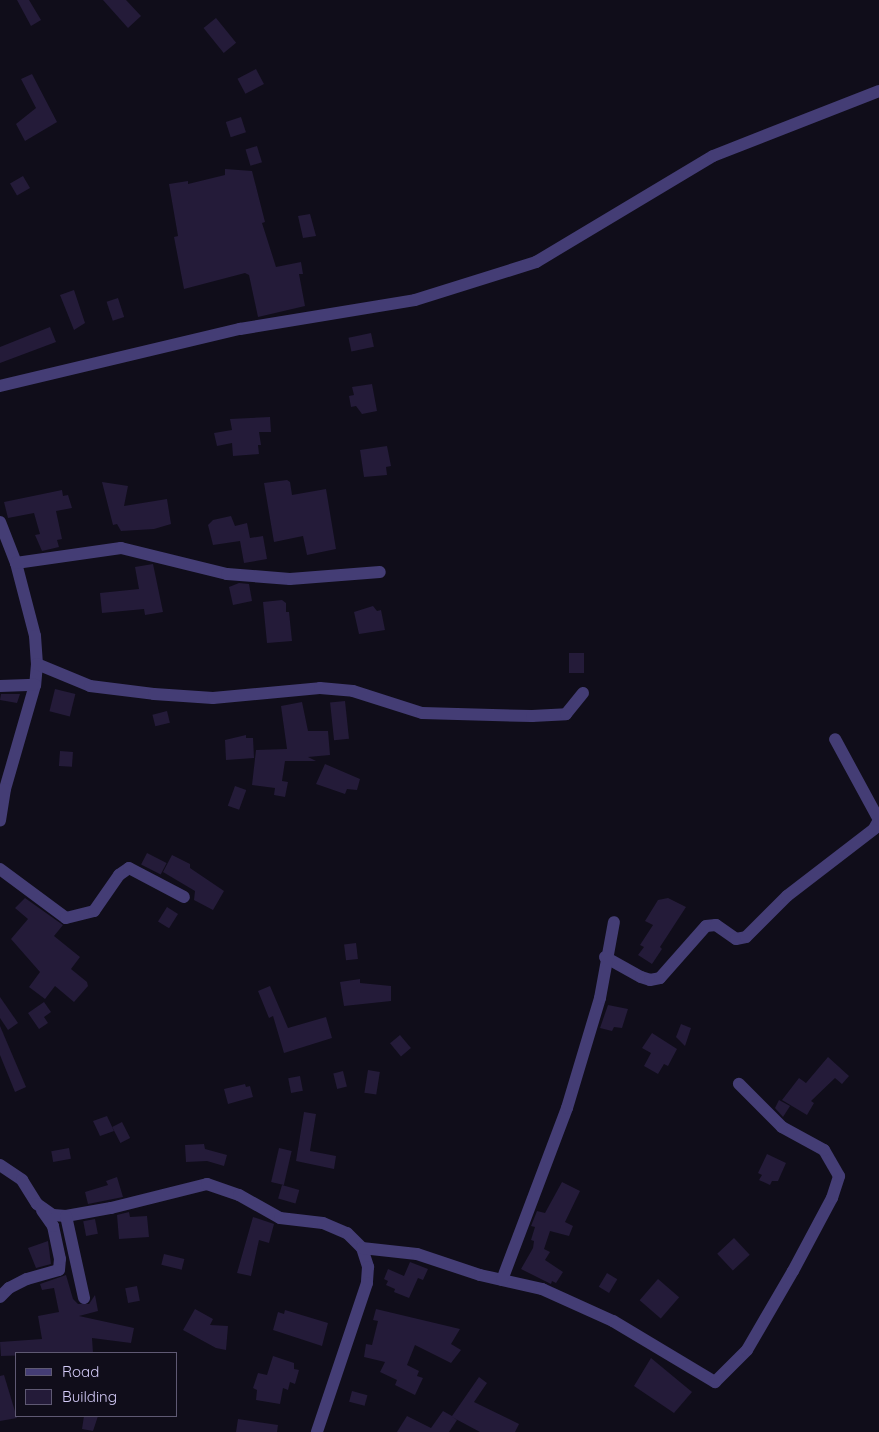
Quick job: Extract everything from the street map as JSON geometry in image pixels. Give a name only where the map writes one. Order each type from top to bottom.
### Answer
[{"type":"street","points":[[0,386],[240,329],[415,300],[536,262],[713,156],[879,91]]},
{"type":"street","points":[[0,522],[16,563],[35,636],[37,664],[35,685],[6,789],[0,821]]},
{"type":"street","points":[[16,563],[121,548],[227,574],[290,579],[380,572]]},
{"type":"street","points":[[37,664],[99,687],[212,698],[320,688],[353,691],[422,712],[532,716],[566,714],[583,693]]},
{"type":"street","points":[[0,686],[35,685]]},
{"type":"street","points":[[605,957],[641,977],[650,980],[660,978],[706,926],[716,925],[736,939],[746,937],[787,896],[874,829],[879,820],[835,739]]},
{"type":"street","points":[[0,869],[66,918],[94,911],[119,875],[129,868],[184,896]]},
{"type":"street","points":[[502,1280],[567,1108],[600,998],[605,957],[614,922]]},
{"type":"street","points":[[362,1248],[417,1254],[502,1280],[542,1289],[613,1321],[715,1382],[747,1350],[794,1271],[832,1198],[839,1176],[824,1150],[782,1127],[738,1084]]},
{"type":"street","points":[[0,1165],[22,1180],[53,1226],[60,1259],[59,1270],[27,1279],[9,1288],[0,1297]]},
{"type":"street","points":[[37,1204],[47,1213],[66,1216],[207,1184],[239,1195],[280,1218],[323,1223],[348,1234],[362,1248],[368,1267],[367,1283],[316,1432]]},
{"type":"street","points":[[66,1216],[84,1298]]},
{"type":"building","points":[[17,0],[29,0],[41,20],[31,26]]},
{"type":"building","points":[[103,0],[126,0],[141,16],[128,28]]},
{"type":"building","points":[[216,18],[236,43],[224,53],[204,28]]},
{"type":"building","points":[[256,69],[264,84],[245,94],[237,79]]},
{"type":"building","points":[[32,74],[57,122],[25,141],[16,124],[36,108],[21,79]]},
{"type":"building","points":[[241,117],[246,132],[231,137],[226,122]]},
{"type":"building","points":[[257,146],[262,162],[250,166],[246,150]]},
{"type":"building","points":[[225,169],[252,171],[265,222],[262,223],[276,267],[301,262],[303,274],[299,274],[305,306],[258,317],[249,275],[245,273],[184,289],[174,237],[178,236],[169,184],[188,181],[188,184],[225,175]]},
{"type":"building","points":[[23,176],[30,188],[17,196],[10,184]]},
{"type":"building","points":[[310,214],[316,236],[303,238],[298,216]]},
{"type":"building","points":[[74,290],[85,323],[74,330],[60,295]]},
{"type":"building","points":[[118,298],[124,317],[113,321],[107,302]]},
{"type":"building","points":[[50,327],[56,342],[0,363],[0,347]]},
{"type":"building","points":[[371,333],[374,347],[351,351],[349,338]]},
{"type":"building","points":[[372,384],[377,411],[362,414],[356,406],[351,407],[349,396],[354,395],[352,387]]},
{"type":"building","points":[[270,417],[271,432],[259,432],[261,445],[258,445],[259,454],[233,456],[232,443],[217,446],[214,433],[232,430],[230,419]]},
{"type":"building","points":[[387,446],[391,466],[386,467],[387,475],[364,477],[360,450]]},
{"type":"building","points":[[287,480],[290,482],[292,495],[326,489],[336,549],[307,555],[303,536],[274,542],[264,483]]},
{"type":"building","points":[[102,482],[128,486],[124,506],[167,499],[171,524],[154,529],[121,531],[117,524],[113,525]]},
{"type":"building","points":[[62,490],[63,496],[68,495],[72,508],[56,511],[62,539],[57,540],[59,547],[42,551],[35,535],[40,534],[34,513],[8,518],[4,502]]},
{"type":"building","points":[[231,516],[235,526],[247,523],[250,538],[263,536],[267,559],[244,563],[240,541],[213,545],[208,525],[213,520]]},
{"type":"building","points":[[153,564],[163,612],[145,615],[144,609],[102,613],[100,593],[139,589],[135,567]]},
{"type":"building","points":[[239,583],[249,584],[252,601],[233,605],[229,587]]},
{"type":"building","points":[[282,600],[286,603],[286,612],[289,612],[292,641],[267,643],[263,602]]},
{"type":"building","points":[[373,606],[377,611],[381,610],[385,630],[359,634],[354,612]]},
{"type":"building","points":[[569,653],[584,653],[584,673],[569,673]]},
{"type":"building","points":[[55,689],[75,694],[70,716],[49,711]]},
{"type":"building","points":[[1,694],[20,694],[17,703],[0,700]]},
{"type":"building","points":[[345,701],[349,739],[334,740],[330,703]]},
{"type":"building","points":[[302,702],[308,731],[328,731],[330,755],[308,757],[316,761],[285,761],[282,781],[288,782],[285,797],[274,795],[275,788],[252,785],[256,750],[287,749],[281,706]]},
{"type":"building","points":[[167,711],[170,723],[155,726],[152,715]]},
{"type":"building","points":[[246,735],[246,738],[253,738],[254,758],[226,760],[225,740]]},
{"type":"building","points":[[60,751],[73,752],[72,767],[59,766]]},
{"type":"building","points":[[325,764],[360,779],[357,790],[347,789],[345,794],[316,784]]},
{"type":"building","points":[[235,786],[246,790],[239,810],[228,806]]},
{"type":"building","points":[[147,853],[167,863],[161,875],[141,865]]},
{"type":"building","points":[[172,855],[190,864],[190,868],[224,891],[213,910],[194,900],[195,891],[163,872]]},
{"type":"building","points":[[25,898],[63,925],[54,936],[80,957],[71,969],[87,982],[88,986],[74,1002],[55,986],[45,999],[29,987],[40,972],[11,939],[28,919],[15,908]]},
{"type":"building","points":[[668,898],[686,907],[660,947],[662,949],[652,964],[638,955],[644,947],[640,945],[653,925],[645,921],[658,900]]},
{"type":"building","points":[[167,907],[178,914],[169,928],[158,921]]},
{"type":"building","points":[[356,943],[358,959],[346,960],[344,944]]},
{"type":"building","points":[[360,979],[360,983],[391,986],[391,1001],[344,1006],[340,982]]},
{"type":"building","points":[[270,986],[288,1028],[326,1017],[332,1038],[284,1053],[273,1016],[269,1018],[258,991]]},
{"type":"building","points":[[0,997],[18,1023],[8,1030],[0,1018]]},
{"type":"building","points":[[44,1002],[51,1012],[44,1017],[48,1023],[39,1029],[28,1013]]},
{"type":"building","points":[[608,1005],[628,1009],[622,1028],[614,1027],[612,1031],[600,1028]]},
{"type":"building","points":[[681,1024],[691,1028],[685,1046],[676,1037]]},
{"type":"building","points":[[0,1026],[26,1087],[15,1092],[0,1055]]},
{"type":"building","points":[[652,1033],[677,1049],[668,1066],[664,1064],[658,1074],[644,1066],[651,1053],[642,1048]]},
{"type":"building","points":[[400,1035],[411,1048],[401,1056],[390,1043]]},
{"type":"building","points":[[828,1057],[849,1076],[842,1084],[835,1078],[811,1101],[814,1103],[807,1115],[782,1100],[799,1078],[806,1083]]},
{"type":"building","points":[[368,1070],[380,1072],[376,1095],[364,1093]]},
{"type":"building","points":[[343,1071],[347,1087],[337,1089],[333,1073]]},
{"type":"building","points":[[300,1076],[303,1091],[291,1093],[288,1078]]},
{"type":"building","points":[[245,1084],[246,1087],[250,1086],[253,1097],[228,1104],[224,1089]]},
{"type":"building","points":[[779,1100],[790,1106],[783,1117],[775,1108]]},
{"type":"building","points":[[304,1112],[316,1114],[310,1151],[336,1156],[334,1169],[296,1161]]},
{"type":"building","points":[[107,1116],[114,1131],[100,1136],[93,1121]]},
{"type":"building","points":[[122,1122],[130,1138],[120,1143],[112,1127]]},
{"type":"building","points":[[204,1144],[205,1149],[227,1155],[224,1166],[207,1161],[186,1162],[185,1145]]},
{"type":"building","points":[[69,1148],[71,1159],[53,1162],[51,1151]]},
{"type":"building","points":[[279,1148],[292,1151],[284,1185],[271,1182]]},
{"type":"building","points":[[767,1154],[786,1163],[778,1181],[772,1181],[770,1185],[759,1180],[762,1175],[758,1173]]},
{"type":"building","points":[[117,1177],[123,1197],[88,1204],[85,1192],[108,1185],[106,1181]]},
{"type":"building","points":[[562,1182],[580,1191],[565,1222],[573,1226],[569,1236],[550,1231],[544,1249],[550,1252],[545,1260],[563,1272],[556,1283],[552,1281],[551,1284],[521,1269],[533,1248],[534,1241],[531,1240],[535,1227],[531,1226],[537,1211],[545,1213]]},
{"type":"building","points":[[282,1185],[299,1190],[295,1203],[278,1198]]},
{"type":"building","points":[[129,1212],[130,1217],[147,1216],[149,1237],[119,1239],[117,1215]]},
{"type":"building","points":[[253,1217],[274,1224],[269,1243],[259,1240],[251,1276],[237,1273]]},
{"type":"building","points":[[95,1219],[98,1234],[86,1236],[83,1221]]},
{"type":"building","points":[[734,1238],[750,1255],[733,1271],[717,1254]]},
{"type":"building","points":[[48,1241],[51,1264],[36,1268],[28,1248]]},
{"type":"building","points":[[164,1254],[184,1259],[182,1270],[161,1265]]},
{"type":"building","points":[[410,1262],[428,1269],[423,1280],[418,1278],[409,1298],[394,1292],[395,1289],[386,1285],[388,1281],[384,1279],[388,1269],[404,1276]]},
{"type":"building","points":[[607,1273],[617,1279],[609,1293],[599,1287]]},
{"type":"building","points":[[66,1275],[73,1299],[78,1304],[89,1304],[95,1295],[98,1311],[79,1316],[134,1328],[131,1343],[92,1338],[93,1352],[15,1352],[15,1356],[1,1356],[0,1342],[42,1339],[38,1316],[59,1312],[54,1288],[42,1290],[40,1284]]},
{"type":"building","points":[[658,1279],[679,1297],[661,1319],[640,1300]]},
{"type":"building","points":[[137,1286],[140,1301],[128,1303],[125,1288]]},
{"type":"building","points":[[195,1309],[213,1319],[210,1325],[228,1326],[226,1350],[216,1348],[183,1330]]},
{"type":"building","points":[[376,1309],[460,1329],[451,1344],[461,1350],[451,1363],[415,1345],[407,1365],[419,1371],[417,1376],[423,1378],[415,1395],[395,1385],[397,1380],[380,1372],[385,1362],[364,1357],[366,1344],[372,1345],[378,1321],[373,1320]]},
{"type":"building","points":[[285,1310],[328,1323],[322,1346],[273,1330],[278,1312],[284,1314]]},
{"type":"building","points":[[273,1356],[294,1363],[294,1369],[299,1370],[295,1384],[290,1382],[288,1390],[283,1388],[280,1404],[256,1400],[257,1390],[253,1388],[258,1373],[267,1375]]},
{"type":"building","points":[[651,1358],[692,1392],[674,1413],[634,1386]]},
{"type":"building","points":[[4,1375],[15,1417],[17,1418],[0,1421],[0,1376]]},
{"type":"building","points":[[479,1377],[487,1383],[474,1402],[519,1424],[515,1432],[480,1432],[452,1417],[457,1420],[449,1432],[397,1432],[407,1416],[431,1428],[443,1411],[452,1416]]},
{"type":"building","points":[[352,1391],[367,1395],[365,1406],[349,1402]]},
{"type":"building","points":[[84,1417],[98,1417],[93,1431],[82,1429]]},
{"type":"building","points":[[238,1419],[278,1425],[277,1432],[236,1432]]}]
